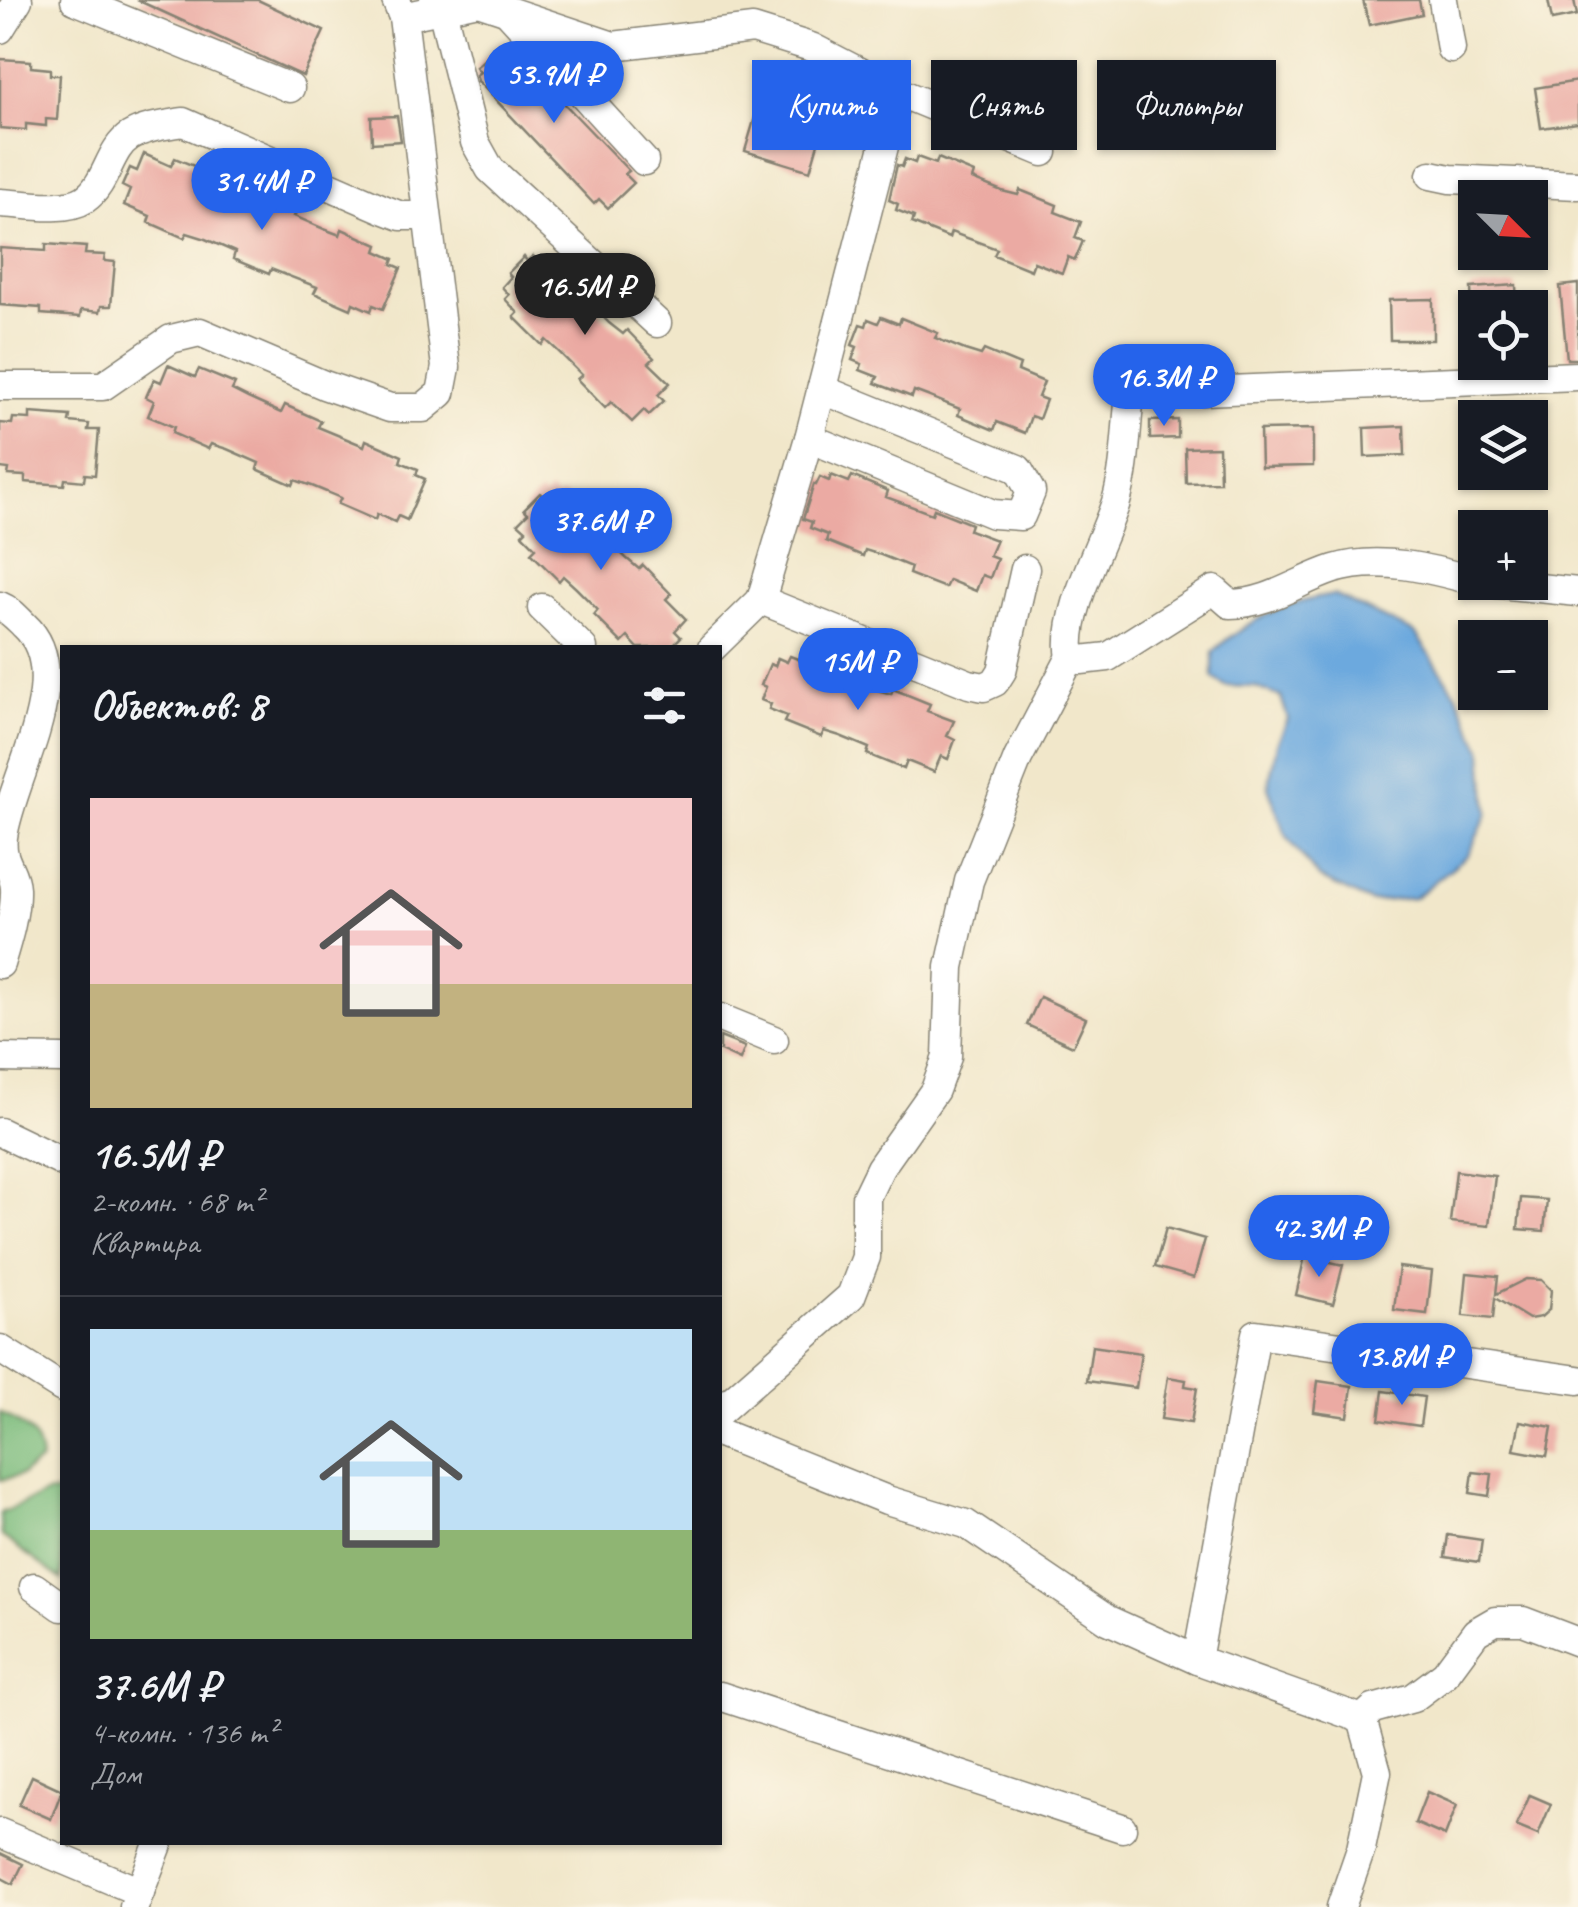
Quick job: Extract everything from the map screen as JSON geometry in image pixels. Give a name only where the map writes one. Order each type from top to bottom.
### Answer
[{"type":"street","points":[[0,30],[18,0]]},
{"type":"street","points":[[75,0],[290,88]]},
{"type":"street","points":[[1443,0],[1451,50]]},
{"type":"street","points":[[0,386],[103,386],[171,338],[200,332],[324,385],[390,408],[423,408],[441,393],[446,367],[399,8],[478,2],[613,46],[753,29],[812,47],[837,60]]},
{"type":"street","points":[[438,4],[475,142],[490,169],[658,323]]},
{"type":"street","points":[[509,13],[644,161]]},
{"type":"street","points":[[593,104],[613,46]]},
{"type":"street","points":[[911,97],[1043,152]]},
{"type":"street","points":[[0,203],[56,205],[83,201],[98,187],[127,137],[183,122],[384,210],[401,216],[427,216]]},
{"type":"street","points":[[715,645],[761,600],[809,438],[883,150]]},
{"type":"street","points":[[1431,176],[1578,184]]},
{"type":"street","points":[[722,1409],[851,1296],[866,1257],[866,1197],[880,1168],[935,1090],[948,1057],[950,967],[969,881],[1018,758],[1071,656],[1068,644],[1086,576],[1117,498],[1130,394],[1578,376]]},
{"type":"street","points":[[809,438],[993,514],[1021,516],[1031,492],[1018,469],[821,389]]},
{"type":"street","points":[[1071,656],[1081,660],[1108,657],[1214,590],[1230,604],[1255,604],[1336,568],[1363,564],[1434,570],[1458,577]]},
{"type":"street","points":[[761,600],[984,687],[996,682],[1002,671],[1025,569]]},
{"type":"street","points":[[1548,589],[1578,592]]},
{"type":"street","points":[[0,606],[38,638],[46,666],[43,700],[3,836],[2,860],[15,886],[0,964]]},
{"type":"street","points":[[542,608],[580,645]]},
{"type":"street","points":[[722,1019],[774,1040]]},
{"type":"street","points":[[0,1058],[60,1059]]},
{"type":"street","points":[[0,1132],[60,1161]]},
{"type":"street","points":[[1197,1660],[1256,1334],[1578,1380]]},
{"type":"street","points":[[0,1349],[60,1387]]},
{"type":"street","points":[[722,1434],[887,1500],[966,1524],[1108,1620],[1197,1660],[1362,1719]]},
{"type":"street","points":[[34,1587],[60,1606]]},
{"type":"street","points":[[1362,1719],[1373,1709],[1412,1698],[1445,1674],[1476,1632],[1495,1621],[1523,1621],[1578,1642]]},
{"type":"street","points":[[722,1697],[1122,1828]]},
{"type":"street","points":[[1348,1905],[1377,1772],[1362,1719]]},
{"type":"street","points":[[0,1833],[137,1900],[157,1845]]},
{"type":"green space","points":[[0,1412],[33,1436],[41,1460],[22,1475],[0,1480]]},
{"type":"green space","points":[[60,1492],[60,1579],[2,1536],[1,1513],[45,1494]]},
{"type":"water","points":[[1334,595],[1415,633],[1456,693],[1458,710],[1464,710],[1483,752],[1488,813],[1468,855],[1414,898],[1371,902],[1319,878],[1286,836],[1268,787],[1277,744],[1288,719],[1281,697],[1255,687],[1225,686],[1213,677],[1213,652],[1254,621],[1301,602]]},
{"type":"building","points":[[137,0],[258,0],[324,31],[303,76]]},
{"type":"building","points":[[1363,0],[1419,0],[1422,14],[1369,25]]},
{"type":"building","points":[[1548,0],[1574,0],[1577,15],[1552,20]]},
{"type":"building","points":[[502,43],[629,171],[625,174],[634,183],[608,208],[599,199],[594,204],[478,81],[476,75],[480,72],[476,67]]},
{"type":"building","points":[[0,59],[31,61],[31,67],[50,69],[50,75],[60,75],[57,120],[46,119],[46,126],[26,124],[26,130],[0,128]]},
{"type":"building","points":[[1578,81],[1578,123],[1541,128],[1535,88]]},
{"type":"building","points":[[397,116],[401,141],[372,143],[371,117]]},
{"type":"building","points":[[752,127],[752,150],[816,150],[810,171],[745,151]]},
{"type":"building","points":[[144,154],[171,166],[175,158],[211,173],[208,179],[224,188],[257,202],[261,194],[297,210],[294,216],[340,235],[342,229],[378,245],[376,251],[394,259],[392,264],[401,268],[383,309],[373,305],[371,311],[353,303],[351,309],[314,293],[317,287],[233,259],[235,252],[203,238],[187,233],[184,238],[148,222],[150,216],[124,205],[130,190],[122,186],[130,168],[137,171]]},
{"type":"building","points":[[917,157],[936,164],[938,158],[974,173],[972,179],[1002,191],[1018,195],[1020,190],[1057,205],[1055,212],[1081,222],[1075,238],[1083,241],[1075,260],[1068,257],[1062,273],[1034,262],[1031,270],[994,255],[997,249],[951,232],[949,238],[912,223],[914,217],[896,210],[898,204],[889,200],[897,165],[902,167],[905,159],[915,163]]},
{"type":"building","points":[[46,244],[86,247],[85,254],[105,255],[104,261],[115,262],[111,306],[101,306],[100,312],[81,310],[80,317],[41,314],[41,308],[0,305],[0,248],[46,251]]},
{"type":"building","points":[[533,256],[541,263],[545,258],[559,272],[563,268],[591,296],[587,300],[609,323],[623,334],[627,330],[654,358],[649,363],[670,383],[658,395],[664,401],[649,415],[644,410],[632,422],[611,402],[605,408],[577,379],[582,375],[546,340],[542,345],[514,317],[518,313],[505,299],[509,295],[502,287],[511,277],[508,273],[524,257],[527,261]]},
{"type":"building","points":[[1578,284],[1578,359],[1567,359],[1560,286]]},
{"type":"building","points":[[1516,285],[1516,290],[1471,290]]},
{"type":"building","points":[[1433,299],[1433,340],[1390,340],[1389,300]]},
{"type":"building","points":[[881,317],[899,324],[901,318],[938,333],[935,338],[965,350],[981,355],[984,350],[1020,365],[1018,371],[1044,382],[1038,397],[1046,400],[1039,419],[1031,416],[1025,433],[997,422],[994,430],[958,415],[960,409],[930,397],[914,391],[912,397],[875,383],[878,377],[860,370],[862,364],[852,360],[857,347],[852,345],[860,324],[866,326],[868,319],[878,323]]},
{"type":"building","points":[[168,365],[195,377],[199,369],[235,384],[232,390],[281,413],[285,405],[321,421],[318,427],[364,446],[366,440],[402,456],[400,462],[418,469],[416,475],[425,479],[407,520],[398,516],[395,522],[377,514],[375,520],[338,504],[341,498],[295,480],[293,485],[257,469],[259,463],[227,449],[211,444],[208,449],[172,433],[174,427],[148,416],[154,401],[146,397],[154,379],[161,382]]},
{"type":"building","points":[[30,413],[70,416],[69,422],[89,424],[88,430],[99,430],[95,475],[85,474],[84,481],[65,479],[64,485],[25,482],[25,476],[8,475],[9,469],[0,468],[0,423],[12,424],[13,418],[30,419]]},
{"type":"building","points":[[1178,420],[1178,438],[1150,439],[1150,421]]},
{"type":"building","points":[[1404,426],[1405,455],[1365,457],[1364,428]]},
{"type":"building","points":[[1313,429],[1313,466],[1261,467],[1260,430]]},
{"type":"building","points":[[1219,447],[1220,482],[1186,483],[1185,448]]},
{"type":"building","points":[[831,475],[849,482],[852,476],[888,491],[886,497],[932,514],[934,509],[971,524],[969,530],[996,540],[989,556],[997,559],[990,578],[982,575],[976,591],[949,580],[945,588],[909,574],[911,567],[881,555],[865,550],[863,556],[826,541],[828,535],[810,528],[812,522],[803,519],[814,484],[820,477],[829,481]]},
{"type":"building","points":[[550,491],[557,499],[562,494],[576,508],[580,503],[608,531],[604,536],[626,558],[639,569],[643,565],[671,594],[666,599],[686,619],[675,631],[681,637],[673,645],[635,645],[628,637],[622,643],[594,615],[598,610],[576,588],[563,576],[559,581],[531,553],[536,548],[522,534],[526,530],[518,523],[528,513],[524,509],[540,493],[544,497]]},
{"type":"building","points":[[790,656],[808,663],[810,657],[847,672],[845,678],[891,694],[893,689],[930,704],[927,711],[954,721],[947,736],[955,740],[948,759],[941,756],[934,772],[907,761],[904,769],[867,754],[869,748],[840,736],[824,731],[821,737],[784,722],[787,716],[769,709],[771,704],[761,700],[766,687],[761,685],[770,664],[775,666],[778,658],[787,662]]},
{"type":"building","points":[[1040,997],[1086,1018],[1073,1046],[1027,1025]]},
{"type":"building","points":[[722,1038],[745,1047],[740,1060],[722,1052]]},
{"type":"building","points":[[1456,1171],[1495,1176],[1489,1226],[1450,1222]]},
{"type":"building","points":[[1521,1198],[1547,1200],[1544,1231],[1518,1229]]},
{"type":"building","points":[[1166,1228],[1205,1239],[1194,1278],[1155,1267]]},
{"type":"building","points":[[1305,1256],[1343,1265],[1333,1304],[1296,1295]]},
{"type":"building","points":[[1399,1267],[1432,1271],[1427,1314],[1394,1310]]},
{"type":"building","points":[[1467,1273],[1498,1276],[1496,1294],[1526,1279],[1541,1280],[1551,1290],[1549,1310],[1541,1317],[1529,1319],[1495,1298],[1493,1319],[1463,1316]]},
{"type":"building","points":[[1092,1346],[1141,1353],[1136,1388],[1087,1381]]},
{"type":"building","points":[[1168,1377],[1186,1380],[1185,1386],[1197,1388],[1191,1423],[1161,1419]]},
{"type":"building","points":[[1318,1381],[1352,1386],[1348,1417],[1314,1412]]},
{"type":"building","points":[[1383,1391],[1424,1397],[1420,1426],[1379,1420]]},
{"type":"building","points":[[1520,1421],[1552,1427],[1547,1456],[1514,1450]]},
{"type":"building","points":[[1473,1472],[1492,1474],[1489,1496],[1470,1493]]},
{"type":"building","points":[[1448,1535],[1482,1540],[1479,1562],[1445,1557]]},
{"type":"building","points":[[32,1776],[60,1789],[51,1819],[19,1805]]},
{"type":"building","points":[[1427,1792],[1457,1805],[1445,1836],[1415,1823]]},
{"type":"building","points":[[1530,1795],[1551,1804],[1538,1835],[1516,1826]]},
{"type":"building","points":[[0,1853],[23,1864],[13,1884],[0,1877]]}]
